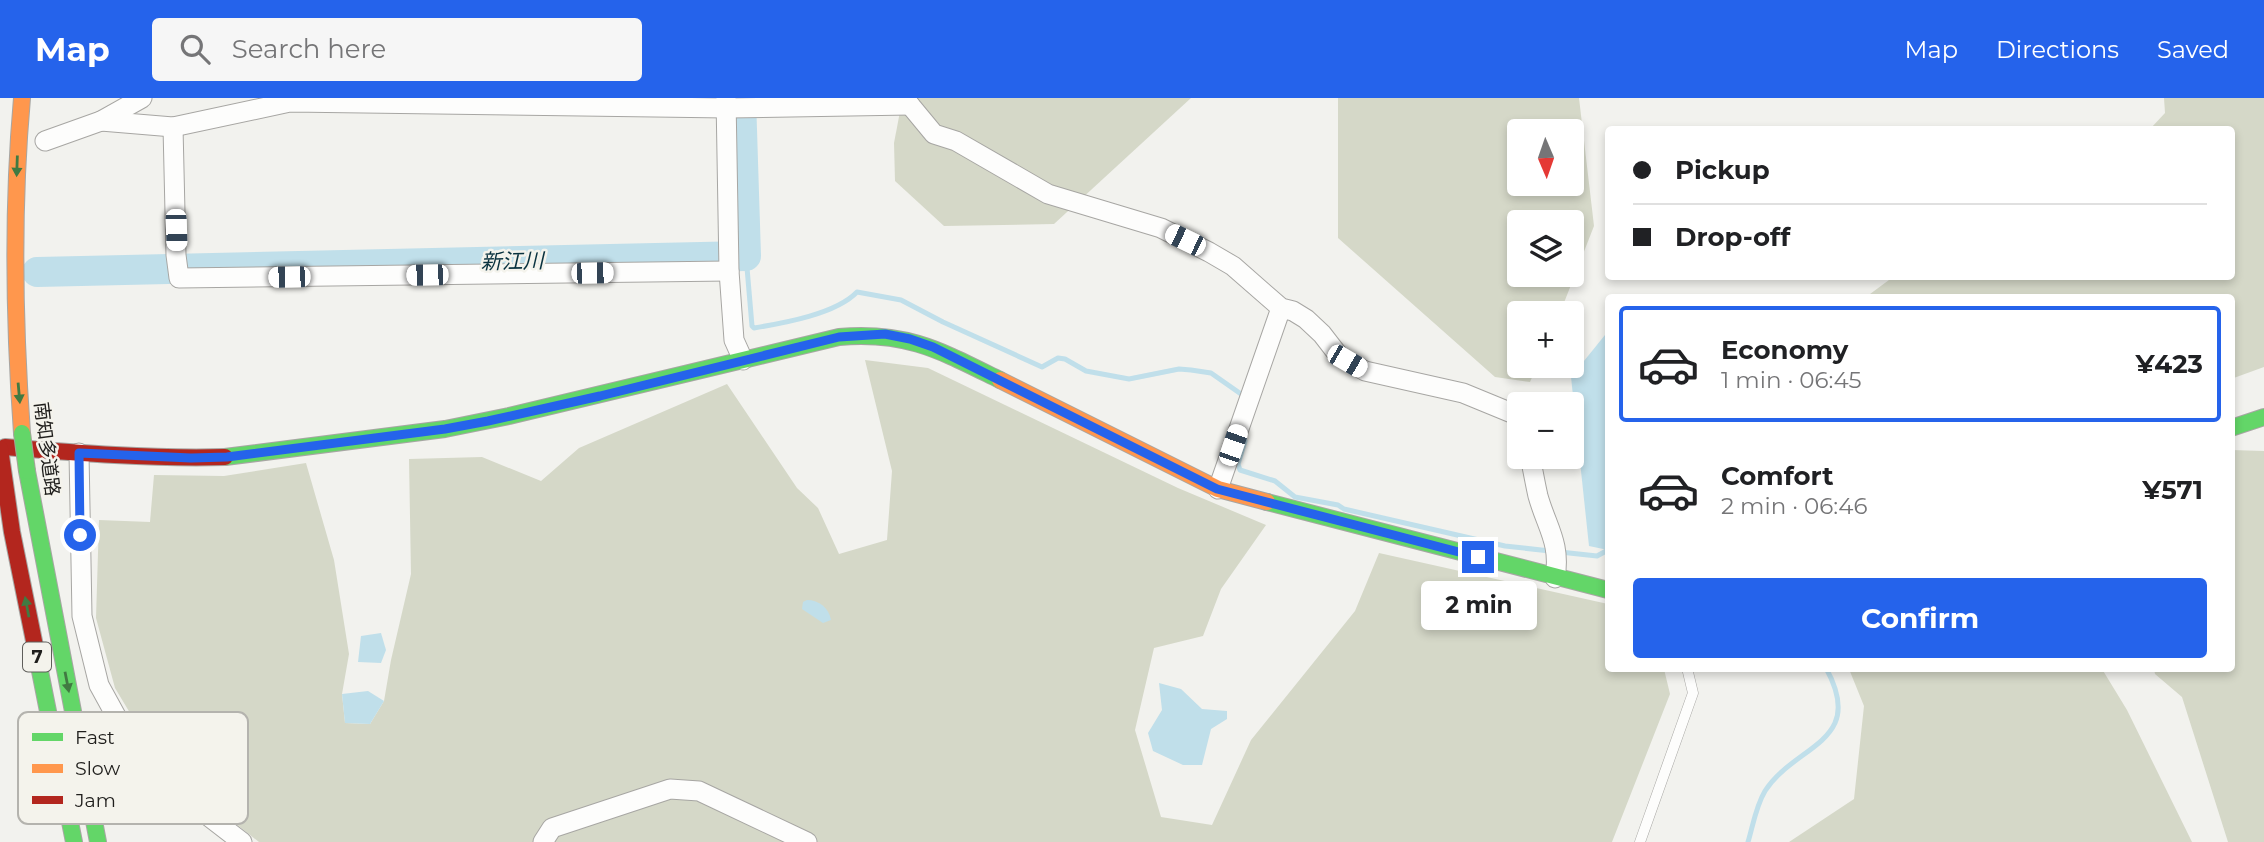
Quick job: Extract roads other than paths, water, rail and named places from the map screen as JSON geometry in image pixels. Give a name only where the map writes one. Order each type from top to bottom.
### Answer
[{"type":"main road","name":"南知多道路","points":[[22,98],[14,245],[16,350],[22,433],[73,712]]},
{"type":"main road","points":[[0,448],[191,458],[227,457],[445,429],[600,396],[839,337],[885,334],[933,347],[1217,489],[1605,589]]},
{"type":"main road","points":[[2235,427],[2264,417]]},
{"type":"main road","name":"7","points":[[0,448],[12,532],[49,712]]},
{"type":"main road","name":"7","points":[[71,824],[75,842]]},
{"type":"main road","name":"南知多道路","points":[[95,824],[98,842]]},
{"type":"street","points":[[45,141],[101,121],[142,98]]},
{"type":"street","points":[[101,121],[173,127],[290,102],[727,104],[748,108],[911,101],[934,134],[956,141],[1048,194],[1161,228],[1233,266],[1281,307],[1306,319],[1339,356],[1365,371],[1463,393],[1507,411]]},
{"type":"street","points":[[727,104],[729,271],[734,340],[743,360]]},
{"type":"street","points":[[173,127],[176,256],[179,278],[729,271]]},
{"type":"street","points":[[1217,489],[1281,307]]},
{"type":"street","points":[[79,453],[82,616],[99,685],[114,712]]},
{"type":"street","points":[[1532,469],[1538,496],[1557,548],[1559,559],[1555,578]]},
{"type":"street","points":[[543,842],[552,828],[670,789],[699,792],[807,842]]},
{"type":"street","points":[[219,824],[242,842]]},
{"type":"lane","points":[[1640,842],[1693,693],[1688,672]]},
{"type":"water","points":[[1605,335],[1605,549],[1589,546],[1581,469],[1584,469],[1584,392],[1573,392],[1571,378],[1584,378],[1584,361]]},
{"type":"water","points":[[816,601],[823,606],[831,620],[823,623],[802,609],[803,602]]},
{"type":"water","points":[[381,633],[386,650],[381,663],[358,662],[361,636]]},
{"type":"water","points":[[1159,683],[1181,689],[1202,709],[1227,711],[1227,719],[1211,729],[1202,765],[1183,765],[1153,751],[1148,733],[1162,710]]},
{"type":"water","points":[[368,691],[384,701],[370,724],[345,723],[342,694]]},
{"type":"waterway","name":"新江川","points":[[37,272],[746,256],[741,98]]},
{"type":"waterway","points":[[746,256],[754,328],[823,312],[848,300],[857,292],[901,300],[1042,367],[1058,358],[1086,371],[1129,379],[1179,369],[1211,373],[1243,398]]},
{"type":"waterway","points":[[1245,441],[1238,464],[1240,470],[1275,481],[1295,497],[1505,546],[1550,551]]},
{"type":"waterway","points":[[1560,552],[1597,556],[1605,552]]},
{"type":"waterway","points":[[1748,842],[1765,791],[1778,775],[1822,740],[1833,727],[1838,712],[1836,693],[1828,672]]}]
